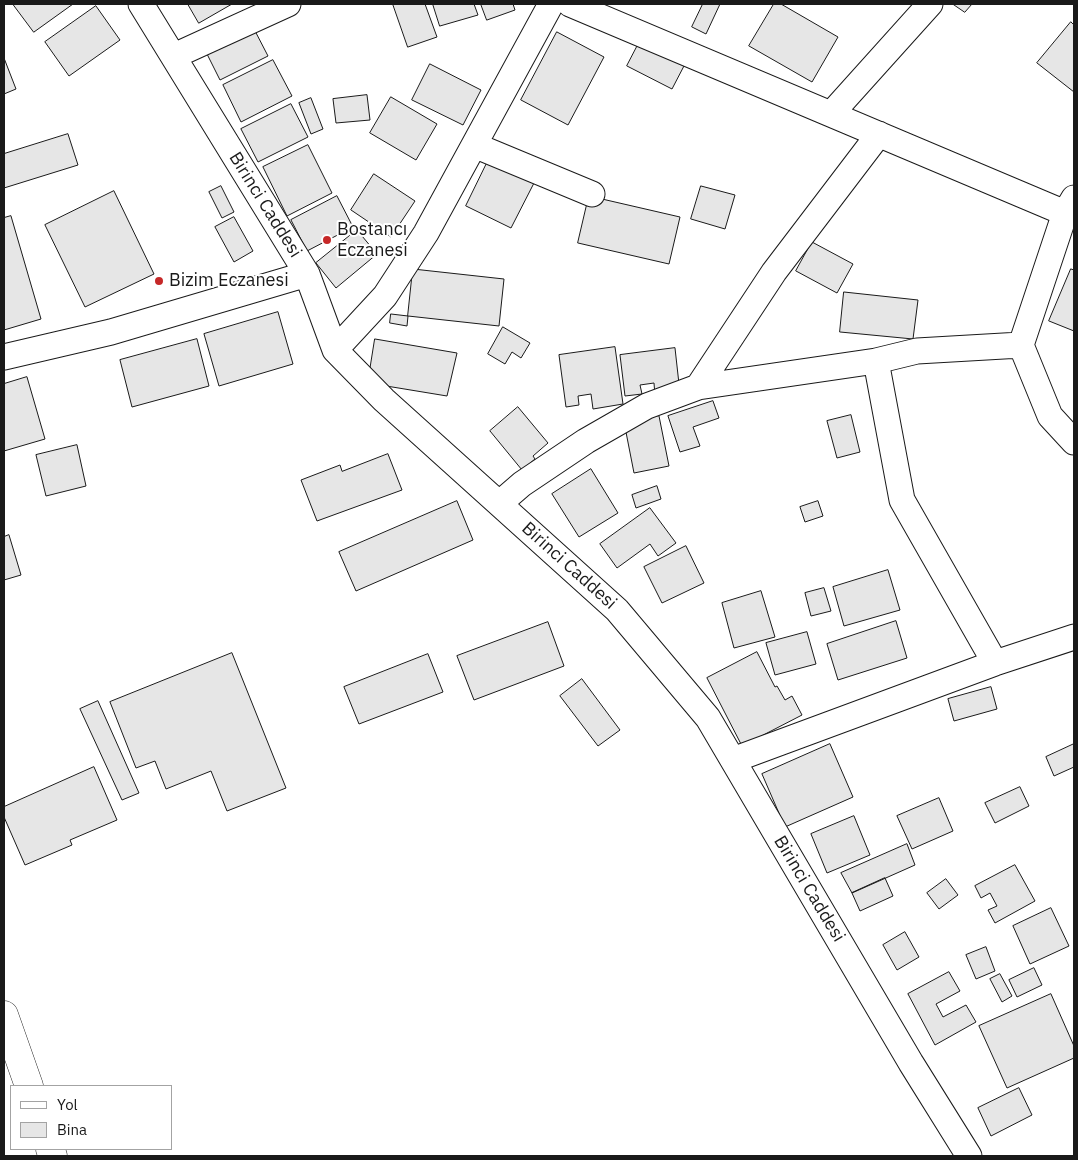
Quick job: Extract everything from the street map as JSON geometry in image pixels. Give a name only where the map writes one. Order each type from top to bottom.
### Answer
[{"type":"highway","points":[[4,1015],[29,1085]]},
{"type":"street","name":"Birinci Caddesi","points":[[142,4],[307,274],[335,350],[384,400],[617,610],[708,718],[912,1063],[970,1156]]},
{"type":"street","points":[[174,56],[288,4]]},
{"type":"street","points":[[335,350],[385,296],[426,233],[551,4]]},
{"type":"street","points":[[570,4],[879,134],[1070,205],[1021,345],[1050,416],[1074,442]]},
{"type":"street","points":[[831,114],[930,4]]},
{"type":"street","points":[[698,387],[774,272],[879,134]]},
{"type":"street","points":[[474,145],[592,194]]},
{"type":"street","points":[[4,357],[111,332],[307,274]]},
{"type":"street","points":[[500,503],[522,484],[586,441],[646,406],[698,387],[876,361],[917,351],[1021,345]]},
{"type":"street","points":[[876,361],[902,500],[995,663]]},
{"type":"street","points":[[733,760],[995,663],[1074,637]]},
{"type":"building","points":[[13,4],[73,4],[34,32]]},
{"type":"building","points":[[188,4],[232,4],[199,23]]},
{"type":"building","points":[[393,4],[425,4],[437,37],[408,47]]},
{"type":"building","points":[[433,4],[474,4],[478,15],[440,26]]},
{"type":"building","points":[[481,4],[513,4],[515,10],[487,20]]},
{"type":"building","points":[[703,4],[720,4],[706,34],[692,27]]},
{"type":"building","points":[[774,4],[781,4],[838,37],[812,82],[749,46]]},
{"type":"building","points":[[953,4],[972,4],[965,12]]},
{"type":"building","points":[[96,6],[120,40],[69,76],[45,42]]},
{"type":"building","points":[[1071,22],[1074,25],[1074,92],[1037,63]]},
{"type":"building","points":[[253,27],[268,56],[220,80],[206,52]]},
{"type":"building","points":[[557,32],[604,57],[568,125],[521,100]]},
{"type":"building","points":[[640,41],[685,64],[672,89],[627,66]]},
{"type":"building","points":[[4,58],[16,89],[4,94]]},
{"type":"building","points":[[273,60],[292,96],[241,122],[223,85]]},
{"type":"building","points":[[430,64],[481,90],[463,125],[412,100]]},
{"type":"building","points":[[367,95],[370,120],[336,123],[333,99]]},
{"type":"building","points":[[391,97],[437,124],[416,160],[370,133]]},
{"type":"building","points":[[311,98],[323,129],[311,134],[299,103]]},
{"type":"building","points":[[291,104],[308,137],[258,162],[241,129]]},
{"type":"building","points":[[68,134],[78,165],[4,188],[4,154]]},
{"type":"building","points":[[308,145],[332,193],[287,216],[263,167]]},
{"type":"building","points":[[488,161],[534,183],[511,228],[466,206]]},
{"type":"building","points":[[374,174],[415,201],[391,237],[351,210]]},
{"type":"building","points":[[221,186],[234,212],[222,218],[209,192]]},
{"type":"building","points":[[701,186],[735,195],[725,229],[691,219]]},
{"type":"building","points":[[114,191],[154,274],[85,307],[45,225]]},
{"type":"building","points":[[337,196],[353,227],[307,251],[291,220]]},
{"type":"building","points":[[589,196],[680,217],[669,264],[578,243]]},
{"type":"building","points":[[11,216],[41,319],[4,330],[4,218]]},
{"type":"building","points":[[234,217],[253,251],[234,262],[215,227]]},
{"type":"building","points":[[357,230],[377,254],[336,288],[316,263]]},
{"type":"building","points":[[812,242],[853,264],[837,293],[796,271]]},
{"type":"building","points":[[413,269],[504,279],[499,326],[408,316]]},
{"type":"building","points":[[1071,269],[1074,270],[1074,331],[1049,321]]},
{"type":"building","points":[[844,292],[918,300],[913,339],[840,332]]},
{"type":"building","points":[[278,312],[293,364],[219,386],[204,334]]},
{"type":"building","points":[[391,314],[408,316],[407,326],[390,323]]},
{"type":"building","points":[[503,327],[530,343],[521,358],[512,352],[505,364],[488,354]]},
{"type":"building","points":[[197,339],[209,386],[132,407],[120,360]]},
{"type":"building","points":[[375,339],[457,353],[447,396],[368,383]]},
{"type":"building","points":[[615,347],[623,404],[593,409],[591,394],[578,396],[579,405],[566,407],[559,355]]},
{"type":"building","points":[[675,348],[680,393],[655,396],[654,383],[640,385],[642,394],[625,396],[620,355]]},
{"type":"building","points":[[27,377],[45,439],[4,451],[4,384]]},
{"type":"building","points":[[713,401],[719,418],[693,427],[700,446],[680,452],[668,416]]},
{"type":"building","points":[[518,407],[548,443],[533,456],[535,459],[522,470],[490,431]]},
{"type":"building","points":[[851,415],[860,452],[837,458],[827,421]]},
{"type":"building","points":[[659,416],[669,466],[634,473],[624,422]]},
{"type":"building","points":[[77,445],[86,486],[46,496],[36,455]]},
{"type":"building","points":[[388,454],[402,490],[317,521],[301,480],[340,465],[342,471]]},
{"type":"building","points":[[591,469],[618,513],[579,537],[552,494]]},
{"type":"building","points":[[657,486],[661,499],[636,508],[632,495]]},
{"type":"building","points":[[457,501],[473,540],[356,591],[339,552]]},
{"type":"building","points":[[818,501],[823,516],[805,522],[800,507]]},
{"type":"building","points":[[650,508],[676,543],[658,556],[650,544],[617,568],[600,544]]},
{"type":"building","points":[[9,535],[21,575],[4,580],[4,537]]},
{"type":"building","points":[[686,546],[704,583],[662,603],[644,567]]},
{"type":"building","points":[[888,570],[900,610],[844,626],[833,587]]},
{"type":"building","points":[[824,588],[831,611],[811,616],[805,593]]},
{"type":"building","points":[[761,591],[775,637],[734,648],[722,603]]},
{"type":"building","points":[[896,621],[907,658],[838,680],[827,644]]},
{"type":"building","points":[[548,622],[564,666],[474,700],[457,656]]},
{"type":"building","points":[[807,632],[816,664],[775,675],[766,643]]},
{"type":"building","points":[[757,652],[775,687],[777,686],[785,700],[792,696],[802,715],[742,746],[707,678]]},
{"type":"building","points":[[232,653],[286,788],[227,811],[211,771],[166,789],[155,761],[136,768],[110,702]]},
{"type":"building","points":[[428,654],[443,692],[359,724],[344,687]]},
{"type":"building","points":[[582,679],[620,730],[598,746],[560,696]]},
{"type":"building","points":[[991,687],[997,709],[954,721],[948,699]]},
{"type":"building","points":[[98,701],[139,793],[122,800],[80,709]]},
{"type":"building","points":[[830,744],[853,797],[785,827],[762,774]]},
{"type":"building","points":[[1074,744],[1074,767],[1054,776],[1046,757]]},
{"type":"building","points":[[94,767],[117,820],[70,840],[72,845],[25,865],[4,817],[4,807]]},
{"type":"building","points":[[1020,787],[1029,806],[995,823],[985,803]]},
{"type":"building","points":[[939,798],[953,831],[912,849],[897,816]]},
{"type":"building","points":[[854,816],[870,855],[827,873],[811,834]]},
{"type":"building","points":[[907,844],[915,865],[852,893],[841,873]]},
{"type":"building","points":[[1015,865],[1035,901],[995,923],[988,910],[997,906],[990,893],[981,898],[975,886]]},
{"type":"building","points":[[885,878],[893,896],[860,911],[852,893]]},
{"type":"building","points":[[946,879],[958,895],[939,909],[927,893]]},
{"type":"building","points":[[1051,908],[1069,946],[1030,964],[1013,926]]},
{"type":"building","points":[[905,932],[919,957],[897,970],[883,945]]},
{"type":"building","points":[[986,947],[995,971],[976,979],[966,955]]},
{"type":"building","points":[[1034,968],[1042,985],[1017,997],[1009,980]]},
{"type":"building","points":[[949,972],[960,991],[936,1004],[943,1017],[966,1005],[976,1022],[935,1045],[908,994]]},
{"type":"building","points":[[1000,974],[1012,996],[1002,1002],[990,979]]},
{"type":"building","points":[[1051,994],[1074,1046],[1074,1058],[1007,1088],[979,1026]]},
{"type":"building","points":[[1019,1088],[1032,1115],[991,1136],[978,1108]]},
{"type":"place","name":"Bostancı Eczanesi","points":[[327,240]]},
{"type":"place","name":"Bizim Eczanesi","points":[[159,281]]}]
